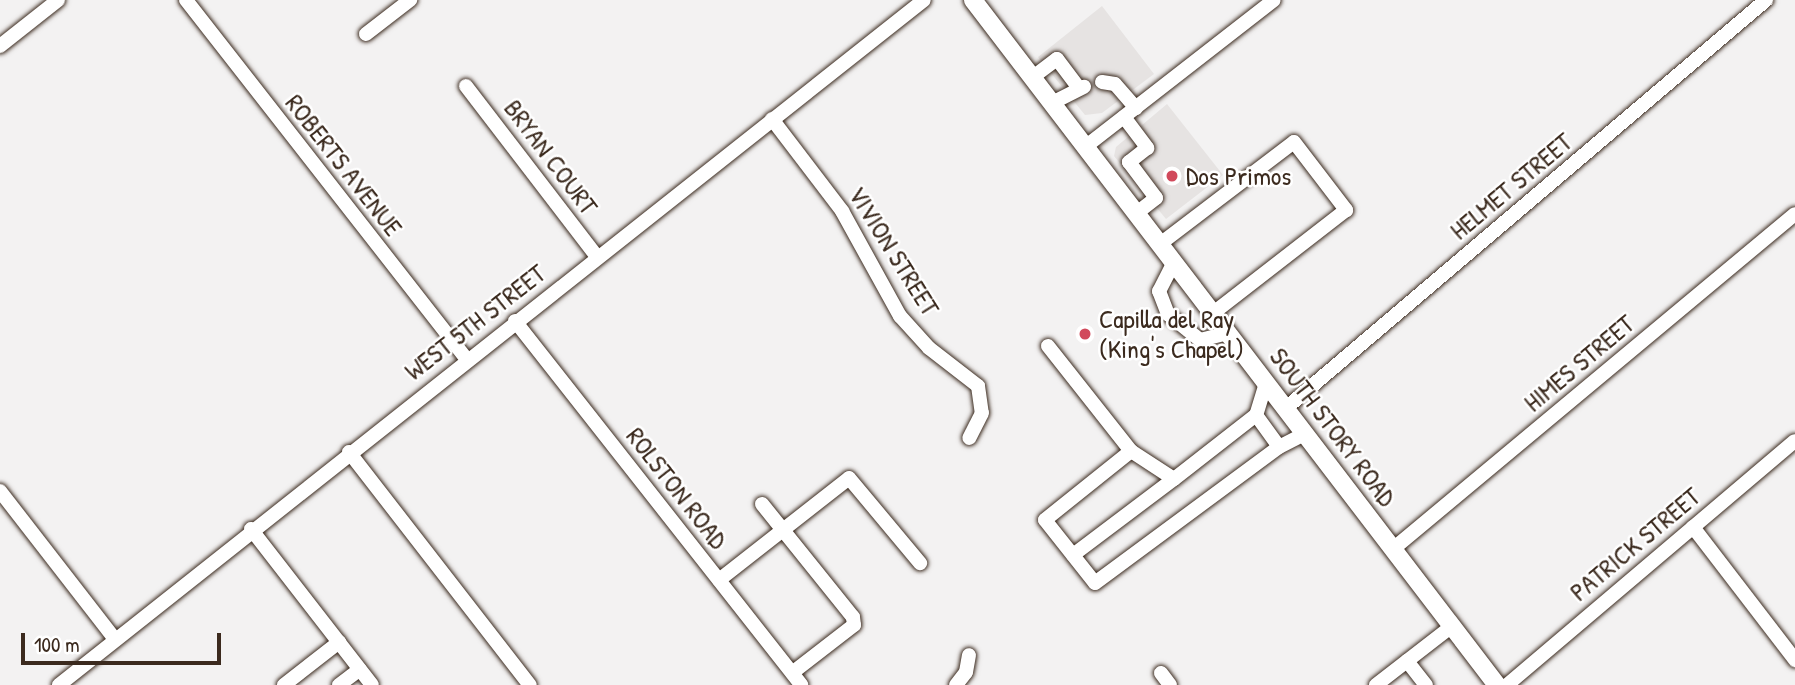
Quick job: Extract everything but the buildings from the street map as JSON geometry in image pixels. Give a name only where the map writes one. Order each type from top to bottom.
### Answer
[{"type":"main road","name":"SOUTH STORY ROAD","points":[[973,0],[1497,685]]},
{"type":"street","points":[[0,46],[58,0]]},
{"type":"street","name":"ROBERTS AVENUE","points":[[186,0],[466,359]]},
{"type":"street","points":[[366,34],[410,0]]},
{"type":"street","name":"WEST 5TH STREET","points":[[59,685],[251,529],[924,0]]},
{"type":"street","points":[[1086,146],[1274,0]]},
{"type":"street","name":"HELMET STREET","points":[[1286,408],[1766,0]]},
{"type":"street","points":[[1032,77],[1057,59],[1082,87],[1052,103]]},
{"type":"street","points":[[1102,82],[1115,84],[1136,108]]},
{"type":"street","name":"BRYAN COURT","points":[[466,86],[597,257]]},
{"type":"street","points":[[1109,177],[1147,148],[1124,117]]},
{"type":"street","name":"VIVION STREET","points":[[772,119],[842,211],[900,316],[929,348],[978,386],[982,413],[969,438]]},
{"type":"street","points":[[1160,244],[1294,142],[1346,210],[1213,313]]},
{"type":"street","points":[[1129,162],[1156,198],[1137,213]]},
{"type":"street","name":"HIMES STREET","points":[[1393,549],[1795,214]]},
{"type":"street","points":[[1174,262],[1159,291],[1168,314],[1200,340],[1228,333]]},
{"type":"street","name":"ROLSTON ROAD","points":[[515,321],[797,679]]},
{"type":"street","points":[[1048,346],[1132,451],[1174,479]]},
{"type":"street","points":[[1073,555],[1256,415],[1266,383]]},
{"type":"street","points":[[1256,415],[1279,447]]},
{"type":"street","points":[[1132,451],[1045,520],[1094,583],[1279,447],[1305,434]]},
{"type":"street","name":"PATRICK STREET","points":[[1507,685],[1795,441]]},
{"type":"street","points":[[349,452],[530,685]]},
{"type":"street","points":[[719,580],[849,478],[920,562]]},
{"type":"street","points":[[0,491],[114,638]]},
{"type":"street","points":[[762,503],[853,617],[854,625],[797,679]]},
{"type":"street","points":[[1693,527],[1795,660]]},
{"type":"street","points":[[251,529],[372,685]]},
{"type":"street","points":[[1377,685],[1452,626]]},
{"type":"street","points":[[284,685],[338,642]]},
{"type":"street","points":[[956,685],[966,672],[970,655]]},
{"type":"street","points":[[1407,661],[1426,685]]},
{"type":"street","points":[[339,685],[360,669]]},
{"type":"street","points":[[1161,673],[1170,685]]},
{"type":"shaded area","points":[[1102,6],[1154,74],[1102,113],[1085,115],[1038,57]]},
{"type":"shaded area","points":[[1167,104],[1223,175],[1166,219],[1114,156],[1116,147]]},
{"type":"place","name":"Dos Primos","points":[[1172,176]]},
{"type":"place","name":"Capilla del Ray (King's Chapel)","points":[[1085,334]]}]
